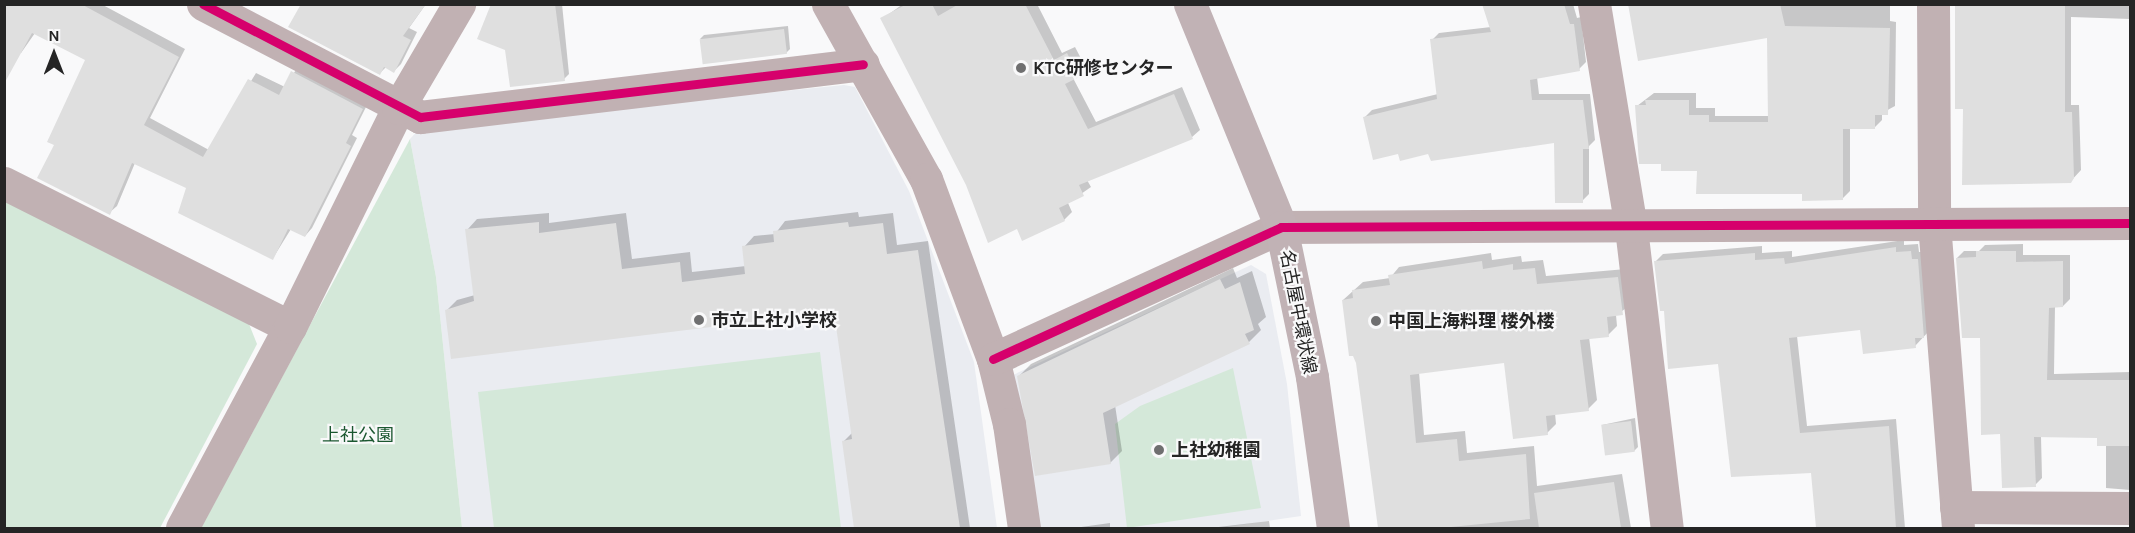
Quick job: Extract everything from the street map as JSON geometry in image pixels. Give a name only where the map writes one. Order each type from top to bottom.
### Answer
[{"type":"main road","name":"名古屋中環状線","points":[[1190,4],[1281,227],[1312,378],[1333,528]]},
{"type":"street","points":[[203,4],[398,108],[420,117],[863,64]]},
{"type":"street","points":[[182,528],[290,327],[398,108],[459,4]]},
{"type":"street","points":[[828,4],[926,179],[993,359],[1008,424],[1024,528]]},
{"type":"street","points":[[1594,4],[1631,228],[1667,528]]},
{"type":"street","points":[[1933,4],[1934,223],[1957,518],[2130,508]]},
{"type":"street","points":[[4,183],[290,327]]},
{"type":"street","points":[[993,359],[1281,227],[1631,228],[1934,223],[2130,223]]},
{"type":"shaded area","name":"市立上社小学校","points":[[844,85],[855,87],[909,191],[974,362],[997,528],[462,528],[436,277],[410,139],[420,128]]},
{"type":"shaded area","name":"上社幼稚園","points":[[1251,265],[1266,274],[1287,384],[1301,516],[1220,528],[1035,528],[1013,375]]},
{"type":"green space","name":"上社公園","points":[[410,139],[436,277],[462,528],[201,528]]},
{"type":"green space","points":[[4,201],[249,324],[257,344],[160,528],[5,528]]},
{"type":"green space","points":[[820,352],[841,528],[494,528],[478,392]]},
{"type":"green space","points":[[1233,368],[1261,508],[1127,528],[1115,424],[1140,406]]},
{"type":"building","points":[[4,4],[81,4],[179,57],[144,125],[203,157],[248,79],[279,95],[291,71],[363,109],[346,143],[351,146],[305,237],[288,229],[273,260],[178,213],[186,188],[132,163],[110,215],[37,178],[54,145],[47,142],[85,60],[32,33],[4,84]]},
{"type":"building","points":[[301,4],[426,4],[403,36],[411,40],[394,73],[384,67],[380,75],[288,27]]},
{"type":"building","points":[[491,4],[555,4],[565,81],[510,87],[505,50],[477,39]]},
{"type":"building","points":[[907,4],[932,4],[938,16],[959,4],[1025,4],[1054,60],[1067,53],[1079,77],[1065,84],[1088,129],[1174,94],[1193,139],[1079,185],[1084,196],[1059,208],[1065,221],[1022,241],[1017,229],[988,243],[966,185],[880,18]]},
{"type":"building","points":[[1482,4],[1564,4],[1570,24],[1574,24],[1580,71],[1530,80],[1532,100],[1583,100],[1589,149],[1583,149],[1583,203],[1555,203],[1554,143],[1431,161],[1428,154],[1400,161],[1398,154],[1373,160],[1363,117],[1437,99],[1430,39],[1491,32]]},
{"type":"building","points":[[1628,4],[1780,4],[1785,26],[1890,28],[1888,115],[1875,115],[1875,129],[1843,129],[1843,200],[1802,201],[1802,194],[1696,194],[1697,171],[1661,171],[1661,164],[1639,164],[1635,105],[1646,105],[1645,100],[1689,100],[1689,115],[1709,115],[1709,122],[1768,122],[1767,38],[1638,61]]},
{"type":"building","points":[[2065,4],[2065,112],[2072,112],[2074,178],[2071,183],[1962,185],[1963,109],[1955,109],[1955,6]]},
{"type":"building","points":[[784,29],[787,54],[703,64],[700,39]]},
{"type":"building","points":[[539,222],[539,233],[616,223],[622,269],[680,262],[682,282],[745,274],[742,246],[774,242],[773,231],[848,222],[849,227],[883,223],[887,254],[918,250],[960,528],[854,528],[842,441],[852,439],[834,312],[451,359],[445,310],[474,301],[465,229]]},
{"type":"building","points":[[1896,247],[1896,252],[1911,251],[1912,259],[1918,259],[1924,338],[1915,338],[1916,348],[1863,354],[1860,330],[1789,338],[1800,433],[1889,426],[1896,528],[1816,528],[1811,473],[1731,477],[1718,364],[1668,369],[1664,311],[1660,311],[1654,261],[1755,253],[1755,260],[1784,258],[1785,264]]},
{"type":"building","points":[[1976,251],[2016,251],[2016,262],[2063,261],[2063,307],[2049,308],[2047,380],[2130,380],[2130,446],[2097,446],[2097,438],[2034,437],[2036,487],[2002,488],[2000,434],[1981,435],[1980,338],[1962,338],[1956,258],[1976,257]]},
{"type":"building","points":[[1482,261],[1483,269],[1513,264],[1513,270],[1535,268],[1537,284],[1618,277],[1623,315],[1607,317],[1609,337],[1580,340],[1589,411],[1546,416],[1548,435],[1513,439],[1504,363],[1410,375],[1416,443],[1457,439],[1459,461],[1526,454],[1530,519],[1441,528],[1378,528],[1356,363],[1353,356],[1349,356],[1342,300],[1353,298],[1352,290],[1390,285],[1388,275]]},
{"type":"building","points":[[1220,279],[1225,289],[1240,282],[1254,330],[1245,334],[1250,344],[1103,413],[1111,464],[1035,476],[1017,376]]},
{"type":"building","points":[[1631,421],[1635,452],[1605,455],[1601,425]]},
{"type":"building","points":[[1614,482],[1621,528],[1539,528],[1534,493]]},
{"type":"cycle path","points":[[203,4],[420,117],[863,64]]},
{"type":"cycle path","points":[[993,359],[1281,227],[2130,223]]},
{"type":"place","name":"KTC研修センター","points":[[1021,68]]},
{"type":"place","name":"市立上社小学校","points":[[699,320]]},
{"type":"place","name":"中国上海料理 楼外楼","points":[[1376,321]]},
{"type":"place","name":"上社幼稚園","points":[[1159,450]]}]
